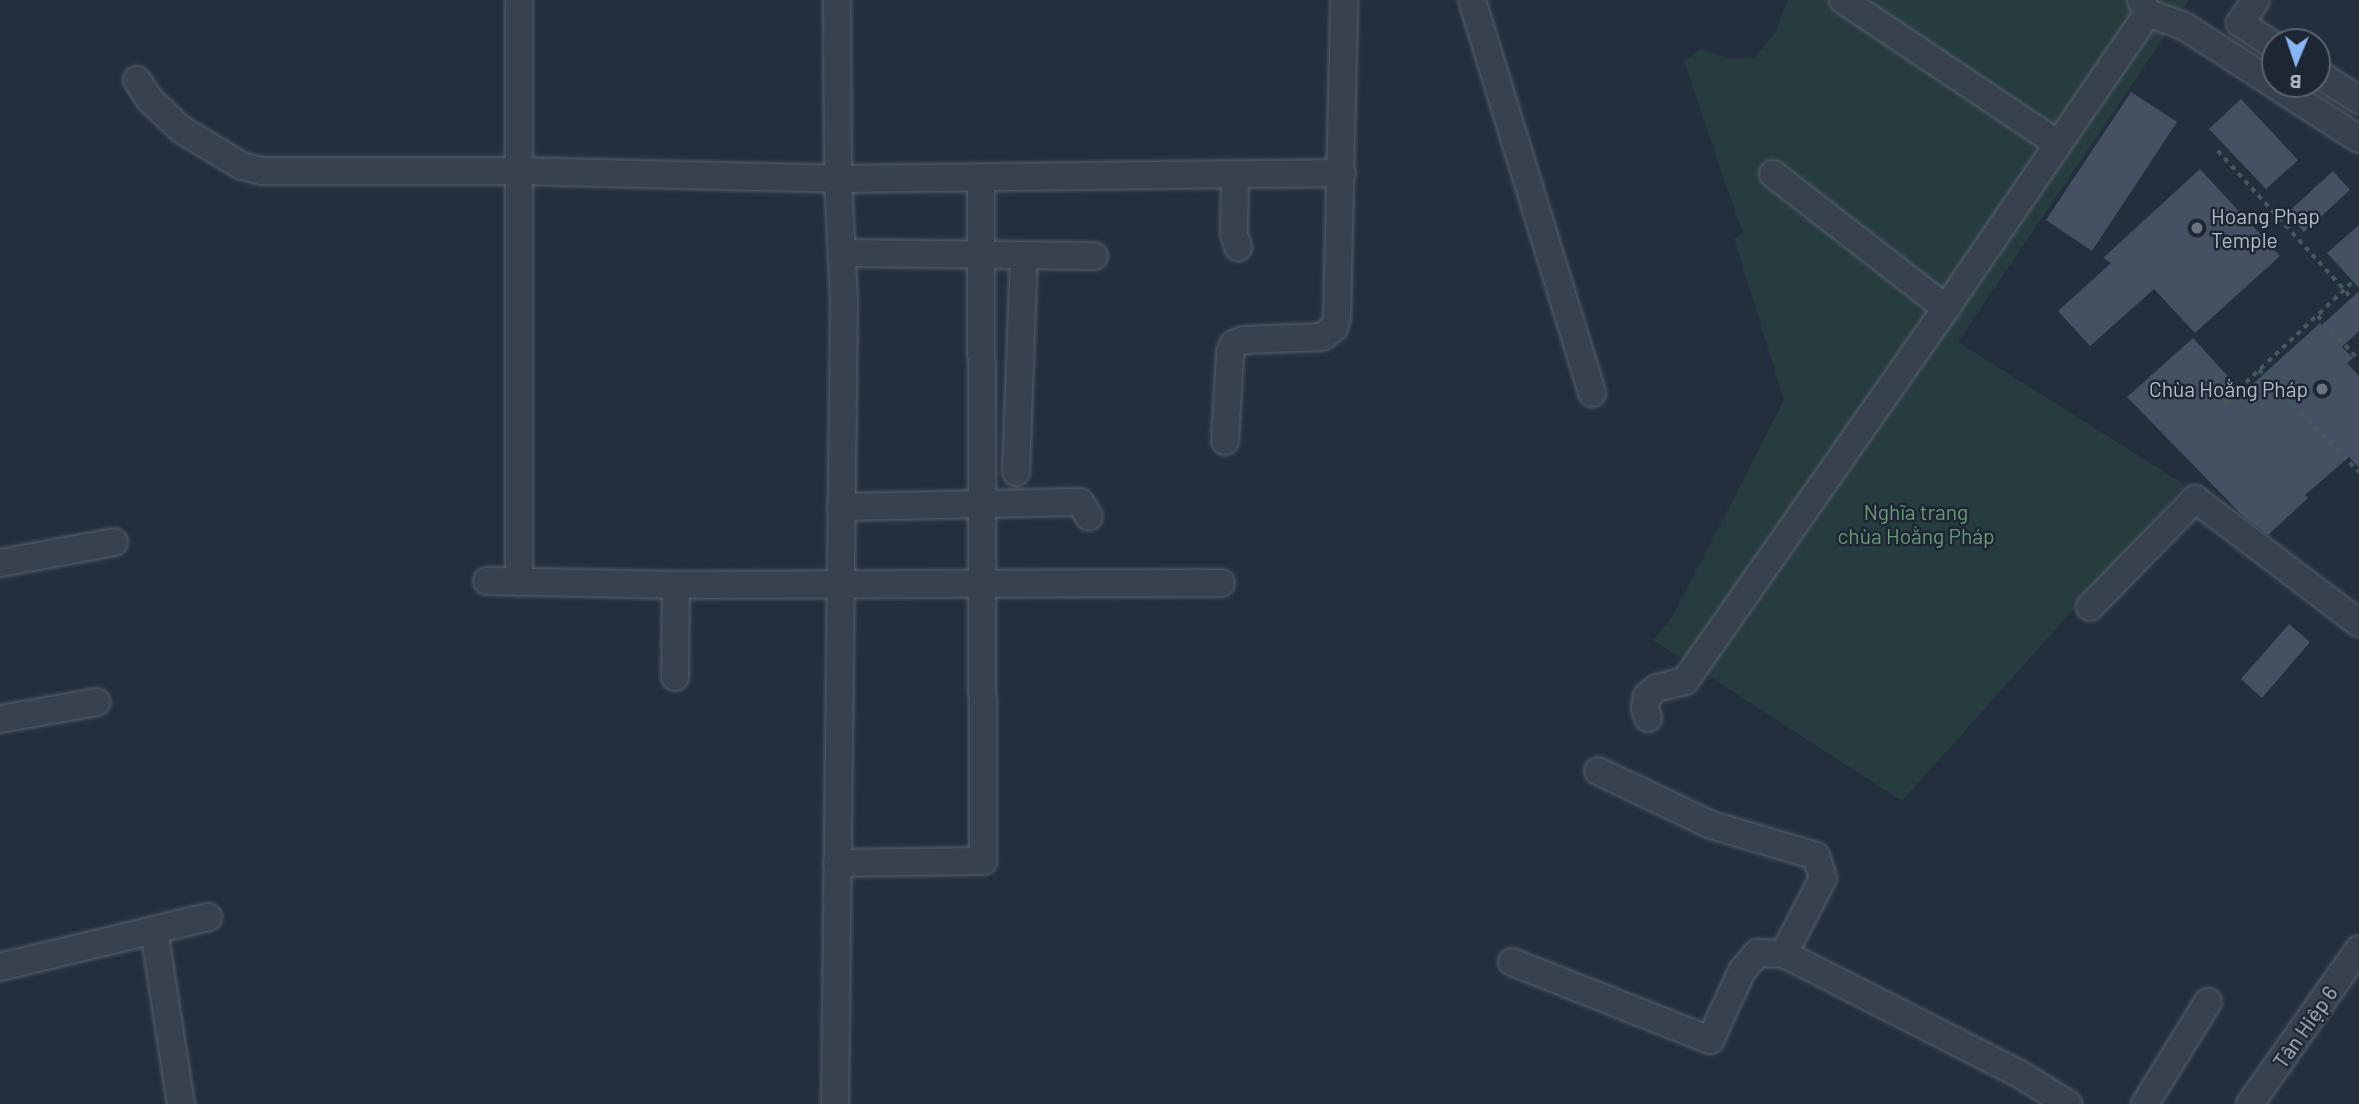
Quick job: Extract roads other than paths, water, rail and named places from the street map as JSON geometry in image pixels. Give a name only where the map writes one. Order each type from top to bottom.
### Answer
[{"type":"street","points":[[519,0],[519,582]]},
{"type":"street","points":[[835,1104],[842,253],[838,180],[837,0]]},
{"type":"street","points":[[1225,441],[1230,353],[1234,344],[1244,340],[1322,337],[1334,328],[1342,173],[1343,0]]},
{"type":"street","points":[[1472,0],[1592,393]]},
{"type":"street","points":[[1843,0],[2058,144]]},
{"type":"street","points":[[2256,0],[2240,23],[2261,37]]},
{"type":"street","points":[[1648,718],[1645,708],[1647,696],[1657,688],[1685,681],[2058,144],[2144,6],[2184,26],[2359,139]]},
{"type":"street","points":[[137,80],[150,100],[182,130],[242,166],[262,171],[520,171],[838,180],[1342,173]]},
{"type":"street","points":[[2331,82],[2359,100]]},
{"type":"street","points":[[1235,174],[1234,234],[1238,247]]},
{"type":"street","points":[[1773,174],[1946,308]]},
{"type":"street","points":[[837,863],[983,861],[980,584],[981,177]]},
{"type":"street","points":[[842,253],[1094,256]]},
{"type":"street","points":[[1016,472],[1024,256]]},
{"type":"street","points":[[2090,607],[2195,499],[2359,623]]},
{"type":"street","points":[[841,507],[1080,502],[1089,517]]},
{"type":"street","points":[[0,563],[114,542]]},
{"type":"street","points":[[487,581],[676,585],[1222,583]]},
{"type":"street","points":[[675,677],[676,585]]},
{"type":"street","points":[[0,719],[97,702]]},
{"type":"street","points":[[1598,771],[1711,825],[1816,856],[1823,878],[1784,954]]},
{"type":"street","points":[[0,967],[208,917]]},
{"type":"street","points":[[153,930],[181,1104]]},
{"type":"street","name":"Tân Hiệp 6","points":[[2250,1104],[2359,950]]},
{"type":"street","points":[[1512,962],[1710,1040],[1742,971],[1757,953],[1784,954],[2018,1073],[2068,1104]]},
{"type":"street","points":[[2145,1104],[2208,1002]]},
{"type":"place","name":"Hoang Phap Temple","points":[[2197,228]]},
{"type":"place","name":"Chùa Hoằng Pháp","points":[[2322,389]]},
{"type":"park label","name":"Nghĩa trang chùa Hoằng Pháp","points":[[1916,524]]}]
